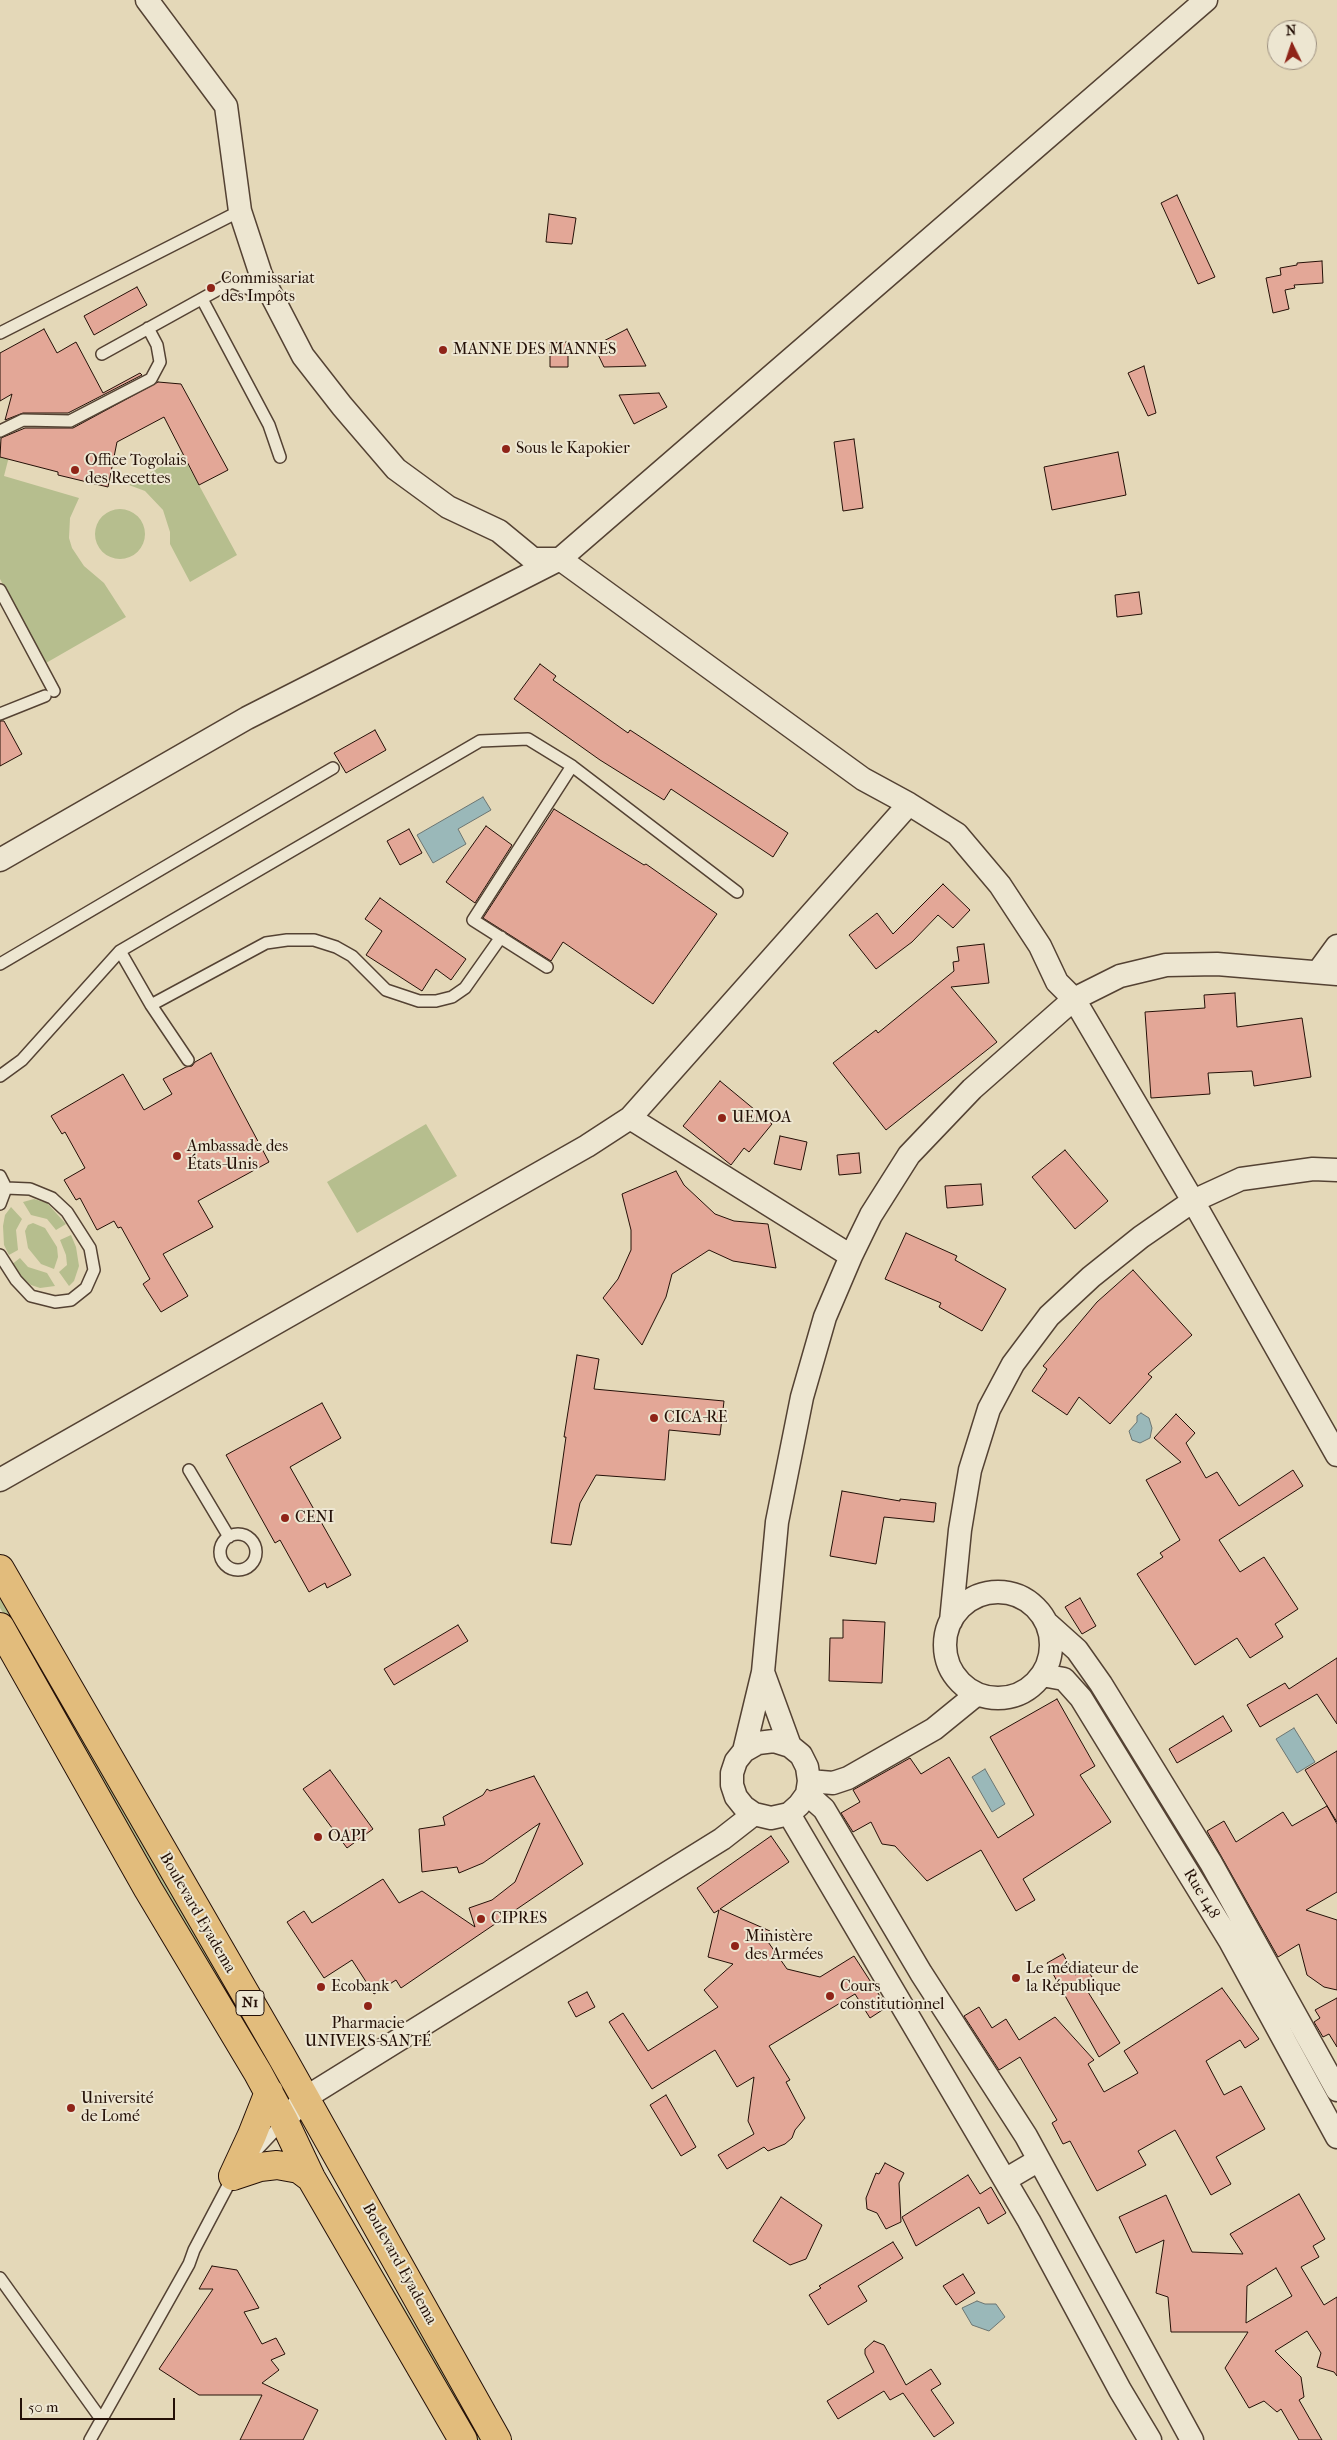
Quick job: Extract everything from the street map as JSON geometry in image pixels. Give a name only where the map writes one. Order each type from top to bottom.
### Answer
[{"type":"highway","name":"Boulevard Eyadema","points":[[0,1569],[305,2098],[497,2440]]},
{"type":"highway","name":"Boulevard Eyadema","points":[[0,1627],[148,1889],[268,2092],[311,2178],[463,2440]]},
{"type":"highway","points":[[233,2176],[252,2135],[268,2092]]},
{"type":"highway","points":[[233,2176],[260,2167],[278,2165],[299,2169],[311,2178]]},
{"type":"street","points":[[147,0],[226,106],[240,211],[262,276],[303,356],[396,469],[448,507],[499,530],[532,559],[560,559],[863,779],[909,804],[957,834],[1000,884],[1040,946],[1057,982],[1074,999],[1193,1201],[1337,1456]]},
{"type":"street","points":[[0,860],[247,718],[560,559],[1206,0]]},
{"type":"street","points":[[0,1480],[587,1146],[630,1118],[909,804]]},
{"type":"street","points":[[744,1751],[763,1672],[776,1522],[802,1397],[825,1317],[851,1256],[871,1215],[909,1155],[972,1089],[1074,999],[1120,976],[1166,965],[1217,964],[1328,973],[1337,946]]},
{"type":"street","points":[[630,1118],[851,1256]]},
{"type":"street","points":[[1048,1624],[1052,1641],[1050,1659],[1042,1676],[1020,1694],[1006,1698],[991,1698],[977,1694],[955,1676],[948,1663],[945,1649],[951,1621],[960,1530],[970,1470],[989,1409],[1013,1364],[1049,1316],[1091,1277],[1141,1237],[1193,1201],[1240,1179],[1313,1169],[1337,1170]]},
{"type":"street","points":[[951,1621],[960,1608],[971,1599],[985,1593],[1015,1594],[1029,1601],[1040,1611],[1048,1624],[1076,1650],[1101,1684],[1211,1863],[1286,2020],[1337,2090]]},
{"type":"street","points":[[763,1672],[790,1746]]},
{"type":"street","name":"Rue 148","points":[[1042,1676],[1064,1679],[1081,1698],[1230,1940],[1286,2020],[1337,2136]]},
{"type":"street","points":[[808,1788],[848,1778],[934,1729],[977,1694]]},
{"type":"street","points":[[774,1741],[790,1746],[801,1755],[807,1767],[808,1788],[799,1806],[789,1814],[772,1818],[754,1814],[736,1798],[732,1785],[732,1773],[736,1761],[744,1751],[758,1743],[774,1741]]},
{"type":"street","points":[[808,1788],[824,1809],[921,1973],[1039,2160],[1192,2440]]},
{"type":"street","points":[[284,2121],[305,2098],[722,1839],[754,1814]]},
{"type":"street","points":[[789,1814],[1005,2180],[1150,2440]]},
{"type":"street","points":[[1005,2180],[1039,2160]]},
{"type":"lane","points":[[0,332],[240,211]]},
{"type":"lane","points":[[102,354],[232,282],[273,298]]},
{"type":"lane","points":[[202,298],[269,425],[280,457]]},
{"type":"lane","points":[[0,431],[23,420],[70,421],[151,379],[160,362],[157,345],[148,328]]},
{"type":"lane","points":[[0,590],[50,693],[0,714]]},
{"type":"lane","points":[[0,1076],[22,1060],[120,950],[480,741],[528,739],[572,766],[737,892]]},
{"type":"lane","points":[[547,967],[473,920],[572,766]]},
{"type":"lane","points":[[0,964],[333,768]]},
{"type":"lane","points":[[151,1005],[266,943],[287,940],[314,940],[336,948],[352,956],[386,990],[419,1001],[436,1001],[452,997],[464,988],[500,937]]},
{"type":"lane","points":[[120,950],[151,1005],[188,1060]]},
{"type":"lane","points":[[0,1176],[6,1188],[0,1204]]},
{"type":"lane","points":[[0,1255],[16,1280],[31,1296],[54,1302],[71,1300],[86,1288],[94,1270],[90,1248],[67,1212],[52,1198],[30,1189],[6,1188]]},
{"type":"lane","points":[[189,1470],[229,1537]]},
{"type":"lane","points":[[90,2440],[190,2264],[194,2250],[233,2176],[284,2121]]},
{"type":"lane","points":[[0,2278],[101,2420]]},
{"type":"green space","points":[[0,442],[12,445],[4,476],[79,498],[70,518],[69,538],[72,548],[84,566],[104,583],[126,617],[46,663],[0,579]]},
{"type":"green space","points":[[182,454],[237,555],[190,582],[170,544],[170,532],[163,510],[145,491],[129,485]]},
{"type":"green space","points":[[125,509],[138,516],[144,524],[144,544],[138,552],[130,558],[115,559],[102,552],[96,544],[95,529],[102,516],[110,510]]},
{"type":"green space","points":[[426,1124],[457,1176],[357,1233],[327,1182]]},
{"type":"green space","points":[[34,1199],[47,1203],[66,1224],[56,1230],[47,1219],[31,1215],[23,1202]]},
{"type":"green space","points":[[11,1207],[22,1219],[16,1230],[18,1250],[9,1255],[4,1245],[3,1226],[5,1215]]},
{"type":"green space","points":[[33,1223],[45,1228],[57,1247],[58,1257],[54,1269],[41,1264],[28,1248],[25,1231],[28,1225]]},
{"type":"green space","points":[[71,1235],[76,1247],[79,1266],[74,1281],[69,1286],[59,1272],[67,1265],[66,1255],[60,1240]]},
{"type":"green space","points":[[20,1258],[28,1267],[47,1273],[55,1286],[40,1288],[31,1285],[21,1277],[11,1265]]},
{"type":"green space","points":[[0,1588],[267,2058],[286,2093],[281,2098],[74,1733],[0,1608]]},
{"type":"green space","points":[[327,2180],[329,2181],[483,2440],[474,2440]]},
{"type":"water","points":[[483,797],[491,810],[458,829],[466,844],[433,863],[417,835]]},
{"type":"water","points":[[1141,1413],[1149,1418],[1152,1428],[1150,1438],[1140,1443],[1132,1440],[1129,1431],[1137,1422],[1137,1416]]},
{"type":"water","points":[[1294,1728],[1315,1762],[1297,1773],[1276,1739]]},
{"type":"water","points":[[985,1769],[1005,1804],[992,1812],[972,1777]]},
{"type":"water","points":[[977,2301],[985,2304],[996,2304],[1005,2317],[989,2331],[972,2325],[962,2308]]},
{"type":"building","points":[[1177,195],[1215,277],[1198,284],[1161,203]]},
{"type":"building","points":[[549,214],[576,218],[572,244],[546,242]]},
{"type":"building","points":[[1322,261],[1323,283],[1294,285],[1295,288],[1285,290],[1289,309],[1273,313],[1266,278],[1281,275],[1280,268],[1297,265],[1297,263]]},
{"type":"building","points":[[137,287],[147,305],[94,335],[84,316]]},
{"type":"building","points":[[44,329],[57,353],[76,342],[103,393],[140,373],[142,375],[68,413],[23,413],[5,420],[12,394],[0,401],[0,353]]},
{"type":"building","points":[[627,329],[646,366],[604,367],[594,346]]},
{"type":"building","points":[[568,342],[568,367],[550,367],[550,343]]},
{"type":"building","points":[[1144,366],[1156,413],[1148,416],[1128,373]]},
{"type":"building","points":[[158,382],[181,384],[228,470],[199,485],[164,417],[117,442],[108,487],[58,475],[58,472],[0,457],[1,438],[25,428],[73,428]]},
{"type":"building","points":[[659,393],[667,407],[634,424],[619,395]]},
{"type":"building","points":[[854,439],[863,508],[843,511],[834,442]]},
{"type":"building","points":[[1118,452],[1126,495],[1052,510],[1044,467]]},
{"type":"building","points":[[1139,592],[1142,614],[1117,617],[1115,595]]},
{"type":"building","points":[[540,664],[556,676],[553,680],[628,733],[630,730],[788,833],[773,857],[671,789],[664,800],[600,760],[514,699]]},
{"type":"building","points":[[0,721],[4,721],[22,754],[0,766]]},
{"type":"building","points":[[375,730],[386,750],[346,773],[334,753]]},
{"type":"building","points":[[554,809],[644,865],[646,864],[717,914],[653,1004],[563,942],[551,961],[483,918]]},
{"type":"building","points":[[486,826],[512,845],[475,903],[446,882]]},
{"type":"building","points":[[409,829],[422,853],[400,865],[387,841]]},
{"type":"building","points":[[943,884],[970,910],[953,928],[938,915],[912,942],[876,969],[849,935],[877,913],[893,934]]},
{"type":"building","points":[[380,898],[466,959],[451,980],[436,969],[422,991],[366,955],[382,931],[365,919]]},
{"type":"building","points":[[984,944],[989,983],[951,987],[997,1042],[886,1130],[833,1063],[876,1030],[878,1033],[954,971],[953,962],[959,961],[957,947]]},
{"type":"building","points":[[1235,993],[1237,1027],[1302,1018],[1311,1077],[1254,1086],[1252,1071],[1208,1073],[1210,1094],[1151,1098],[1145,1012],[1205,1008],[1204,995]]},
{"type":"building","points":[[211,1053],[269,1162],[198,1201],[213,1227],[163,1254],[188,1296],[161,1312],[143,1284],[150,1279],[121,1227],[118,1228],[114,1221],[97,1230],[80,1198],[76,1200],[64,1180],[85,1168],[65,1132],[62,1134],[51,1116],[123,1074],[144,1110],[172,1094],[163,1079],[186,1067],[192,1066],[195,1062]]},
{"type":"building","points":[[720,1081],[772,1124],[749,1152],[744,1148],[731,1165],[683,1126]]},
{"type":"building","points":[[780,1136],[807,1142],[801,1170],[774,1164]]},
{"type":"building","points":[[1065,1150],[1108,1201],[1075,1229],[1032,1177]]},
{"type":"building","points":[[859,1153],[861,1173],[839,1175],[837,1155]]},
{"type":"building","points":[[676,1171],[684,1185],[715,1214],[734,1221],[768,1224],[776,1268],[733,1261],[709,1250],[672,1274],[666,1297],[642,1345],[603,1298],[618,1279],[631,1250],[631,1230],[622,1194]]},
{"type":"building","points":[[981,1184],[983,1205],[947,1208],[945,1186]]},
{"type":"building","points":[[906,1233],[957,1256],[955,1260],[1006,1289],[982,1331],[939,1307],[941,1303],[885,1279]]},
{"type":"building","points":[[1133,1270],[1192,1335],[1148,1374],[1152,1377],[1110,1424],[1079,1397],[1067,1415],[1032,1391],[1047,1369],[1043,1366],[1097,1302]]},
{"type":"building","points":[[577,1355],[599,1359],[594,1389],[724,1401],[720,1435],[669,1430],[665,1480],[596,1475],[580,1503],[571,1545],[551,1543],[566,1437],[564,1437]]},
{"type":"building","points":[[322,1403],[341,1438],[290,1467],[351,1575],[327,1588],[325,1583],[309,1592],[280,1540],[275,1543],[226,1455]]},
{"type":"building","points":[[1176,1414],[1195,1433],[1186,1443],[1206,1478],[1217,1472],[1239,1506],[1293,1470],[1303,1486],[1219,1540],[1240,1572],[1264,1557],[1298,1609],[1275,1624],[1283,1637],[1250,1658],[1237,1638],[1195,1665],[1137,1574],[1163,1557],[1160,1553],[1180,1540],[1146,1480],[1181,1462],[1154,1438]]},
{"type":"building","points":[[842,1491],[900,1501],[900,1499],[936,1503],[934,1522],[884,1517],[876,1564],[830,1556]]},
{"type":"building","points":[[1080,1598],[1096,1626],[1082,1634],[1065,1607]]},
{"type":"building","points":[[843,1620],[885,1622],[882,1683],[829,1681],[830,1638],[843,1638]]},
{"type":"building","points":[[458,1625],[468,1641],[394,1685],[384,1669]]},
{"type":"building","points":[[1337,1658],[1337,1724],[1317,1694],[1260,1727],[1247,1705],[1285,1683],[1289,1689]]},
{"type":"building","points":[[1057,1699],[1095,1766],[1080,1775],[1111,1822],[1023,1879],[1035,1900],[1016,1911],[981,1850],[927,1881],[895,1846],[882,1844],[871,1822],[853,1832],[841,1813],[860,1802],[853,1790],[910,1758],[921,1774],[949,1757],[998,1838],[1034,1815],[990,1737]]},
{"type":"building","points":[[1223,1716],[1232,1731],[1177,1763],[1169,1749]]},
{"type":"building","points":[[1337,1751],[1337,1822],[1305,1770]]},
{"type":"building","points":[[330,1770],[373,1829],[347,1848],[303,1789]]},
{"type":"building","points":[[534,1776],[583,1864],[401,1988],[396,1980],[374,1994],[352,1960],[324,1978],[287,1922],[304,1911],[312,1923],[383,1879],[399,1903],[422,1891],[475,1927],[469,1908],[492,1900],[515,1882],[540,1823],[483,1863],[459,1873],[457,1867],[422,1872],[419,1829],[445,1825],[443,1817],[483,1795],[487,1789],[490,1791]]},
{"type":"building","points":[[1327,1806],[1337,1824],[1337,1892],[1306,1910],[1337,1920],[1337,1990],[1324,1987],[1307,1975],[1299,1944],[1278,1957],[1207,1831],[1224,1821],[1236,1842],[1283,1812],[1292,1826]]},
{"type":"building","points":[[771,1836],[789,1862],[720,1909],[770,1931],[766,1939],[787,1969],[820,1977],[854,1956],[887,2007],[870,2018],[855,1994],[769,2046],[790,2080],[786,2082],[805,2118],[795,2130],[792,2138],[785,2144],[768,2151],[764,2147],[727,2169],[718,2155],[754,2134],[748,2121],[754,2077],[737,2087],[715,2050],[652,2089],[609,2022],[623,2013],[648,2051],[718,2007],[704,1990],[733,1964],[708,1957],[719,1910],[714,1913],[697,1888]]},
{"type":"building","points":[[1063,1954],[1075,1975],[1086,1968],[1098,1986],[1088,1992],[1120,2043],[1099,2057],[1047,1963]]},
{"type":"building","points":[[1222,1988],[1259,2039],[1245,2048],[1240,2040],[1206,2061],[1224,2095],[1241,2086],[1265,2129],[1216,2157],[1231,2184],[1211,2195],[1175,2130],[1138,2151],[1146,2165],[1097,2191],[1070,2141],[1063,2144],[1052,2123],[1057,2120],[1020,2057],[999,2070],[964,2016],[979,2007],[992,2028],[1006,2019],[1019,2040],[1055,2017],[1094,2060],[1088,2064],[1104,2092],[1138,2073],[1124,2051]]},
{"type":"building","points":[[587,1992],[595,2007],[576,2017],[568,2002]]},
{"type":"building","points":[[1337,1998],[1337,2047],[1329,2034],[1323,2037],[1314,2022],[1320,2018],[1315,2010]]},
{"type":"building","points":[[666,2095],[696,2147],[681,2156],[650,2105]]},
{"type":"building","points":[[885,2163],[904,2173],[899,2183],[901,2222],[886,2229],[877,2213],[867,2209],[866,2198],[876,2173],[879,2174]]},
{"type":"building","points":[[968,2175],[980,2194],[991,2187],[1006,2213],[988,2224],[979,2207],[916,2246],[902,2217]]},
{"type":"building","points":[[1299,2194],[1325,2239],[1313,2246],[1319,2257],[1301,2267],[1324,2305],[1337,2297],[1337,2376],[1334,2372],[1317,2367],[1321,2353],[1307,2331],[1275,2351],[1301,2377],[1304,2397],[1299,2400],[1322,2440],[1299,2440],[1281,2409],[1277,2412],[1264,2401],[1249,2408],[1225,2368],[1248,2332],[1171,2332],[1168,2297],[1156,2293],[1164,2240],[1136,2253],[1119,2217],[1166,2195],[1192,2252],[1243,2254],[1230,2234]],"holes":[[[1276,2268],[1292,2296],[1246,2323],[1247,2286]]]},
{"type":"building","points":[[781,2197],[822,2225],[806,2259],[790,2265],[753,2241]]},
{"type":"building","points":[[893,2242],[903,2258],[858,2286],[867,2301],[828,2325],[809,2295],[821,2288],[819,2286]]},
{"type":"building","points":[[212,2266],[237,2270],[259,2308],[244,2312],[262,2344],[276,2338],[285,2354],[271,2360],[279,2370],[262,2383],[318,2410],[303,2440],[240,2440],[262,2395],[199,2395],[159,2369],[213,2289],[199,2289]]},
{"type":"building","points":[[963,2274],[975,2293],[956,2305],[943,2286]]},
{"type":"building","points":[[874,2341],[884,2345],[906,2385],[931,2369],[941,2384],[931,2390],[954,2423],[934,2437],[903,2393],[890,2400],[884,2391],[838,2419],[827,2401],[874,2372],[865,2354],[865,2349]]},
{"type":"place","name":"Commissariat des Impôts","points":[[211,288]]},
{"type":"place","name":"MANNE DES MANNES","points":[[443,350]]},
{"type":"place","name":"Sous le Kapokier","points":[[506,449]]},
{"type":"place","name":"Office Togolais des Recettes","points":[[75,470]]},
{"type":"place","name":"UEMOA","points":[[722,1118]]},
{"type":"place","name":"Ambassade des États-Unis","points":[[177,1156]]},
{"type":"place","name":"CICA-RE","points":[[654,1418]]},
{"type":"place","name":"CENI","points":[[285,1518]]},
{"type":"place","name":"OAPI","points":[[318,1837]]},
{"type":"place","name":"CIPRES","points":[[481,1919]]},
{"type":"place","name":"Ministère des Armées","points":[[735,1946]]},
{"type":"place","name":"Le médiateur de la République","points":[[1016,1978]]},
{"type":"place","name":"Ecobank","points":[[321,1987]]},
{"type":"place","name":"Cours constitutionnel","points":[[830,1996]]},
{"type":"place","name":"Pharmacie UNIVERS-SANTÉ","points":[[368,2006]]},
{"type":"place","name":"Université de Lomé","points":[[71,2108]]}]
